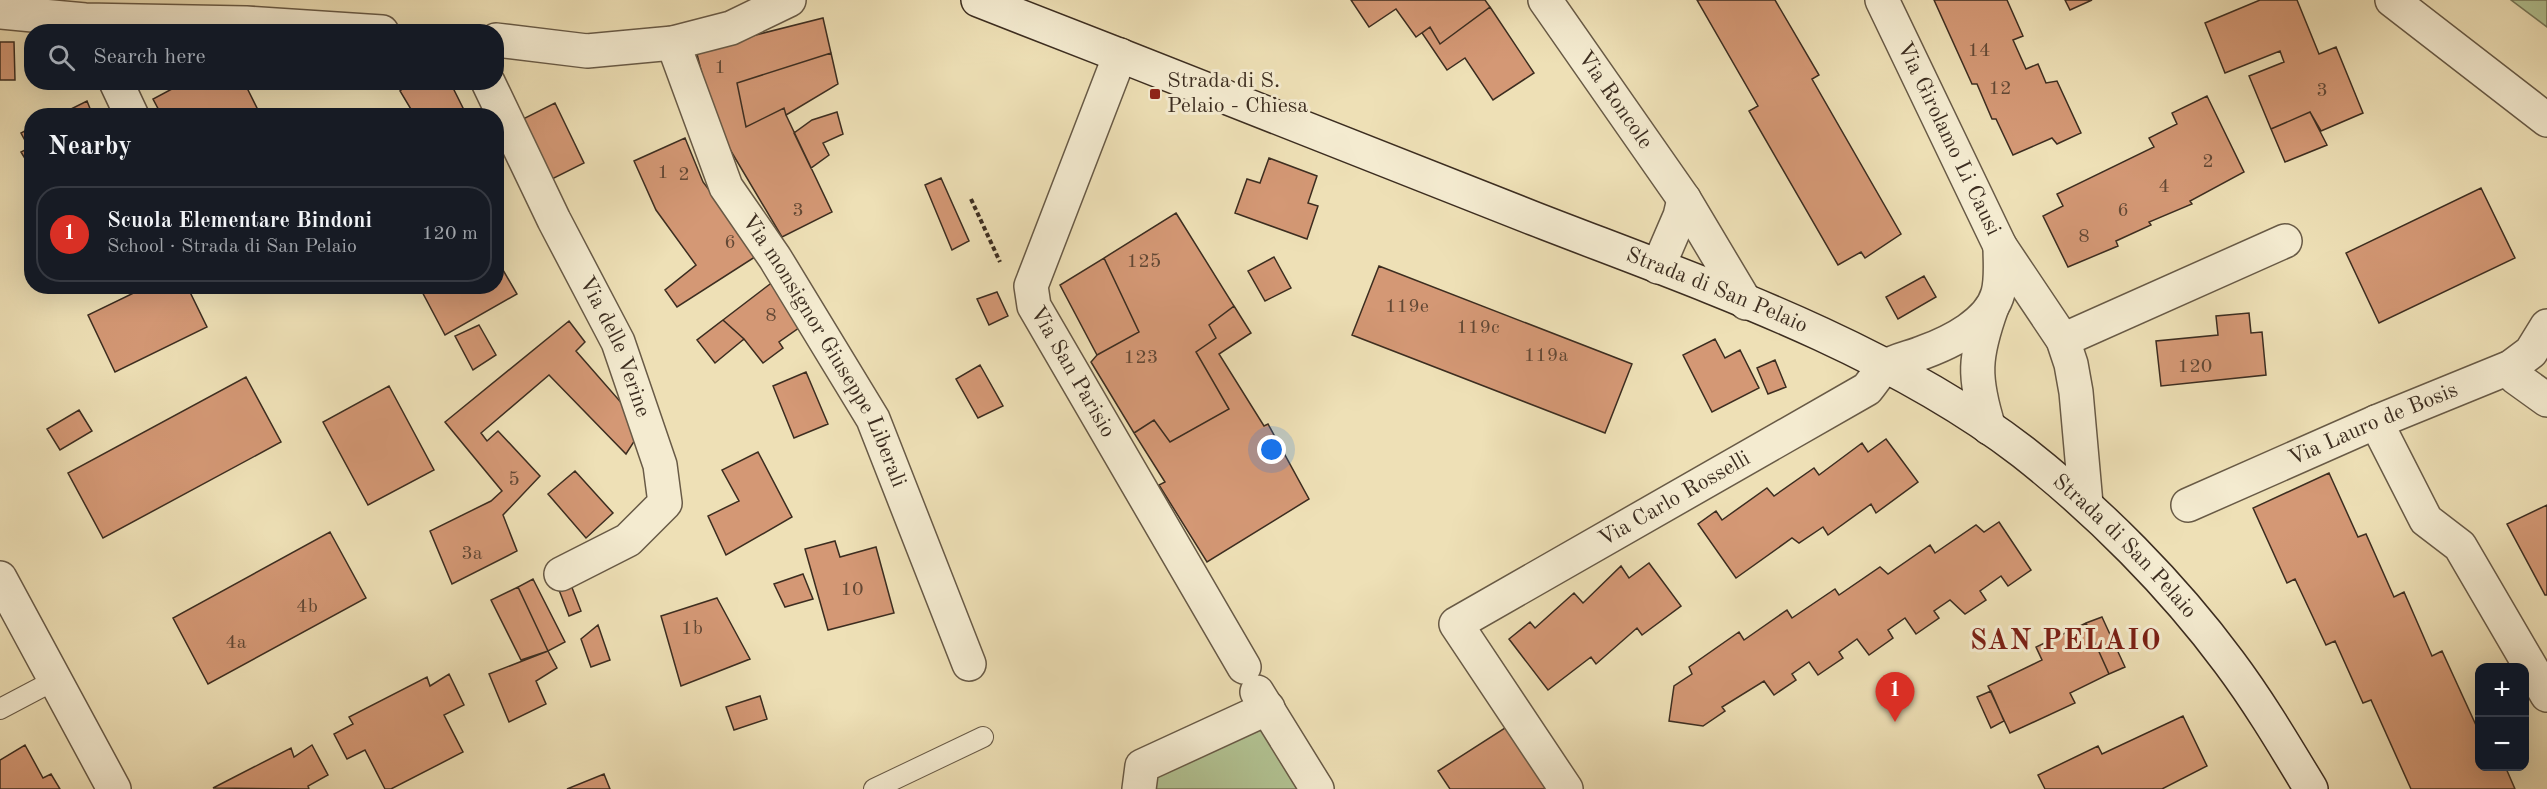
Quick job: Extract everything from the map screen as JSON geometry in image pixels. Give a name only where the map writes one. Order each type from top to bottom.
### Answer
[{"type":"street","points":[[504,41],[587,51],[673,43],[731,28],[789,0]]},
{"type":"street","name":"Strada di San Pelaio","points":[[978,0],[1658,267],[1796,323],[1886,366],[1989,428],[2086,504],[2188,611],[2230,663],[2311,789]]},
{"type":"street","name":"Via Roncole","points":[[1545,0],[1684,199],[1746,303]]},
{"type":"street","name":"Via Girolamo Li Causi","points":[[1882,0],[2000,246],[2063,340],[2071,364],[2076,392],[2086,504]]},
{"type":"street","points":[[2392,0],[2547,120]]},
{"type":"street","points":[[0,12],[75,24]]},
{"type":"street","points":[[193,24],[261,24]]},
{"type":"street","name":"Via monsignor Giuseppe Liberali","points":[[673,43],[726,187],[775,258],[873,419],[969,664]]},
{"type":"street","name":"Via San Parisio","points":[[1120,55],[1032,286],[1034,306],[1256,689],[1317,789]]},
{"type":"street","points":[[120,90],[128,108]]},
{"type":"street","name":"Via delle Verine","points":[[492,90],[500,108]]},
{"type":"street","name":"Via delle Verine","points":[[504,115],[554,220],[618,342],[660,465],[665,503],[628,540],[561,574]]},
{"type":"street","points":[[1658,267],[1680,216],[1684,199]]},
{"type":"street","points":[[2063,340],[2285,241]]},
{"type":"street","name":"Via Girolamo Li Causi","points":[[1989,428],[1978,394],[1977,359],[1998,293],[2000,246]]},
{"type":"street","points":[[1886,366],[1940,346],[1981,319],[1992,307]]},
{"type":"street","name":"Via Lauro de Bosis","points":[[2188,505],[2376,422],[2511,366],[2531,352],[2547,326]]},
{"type":"street","name":"Via Carlo Rosselli","points":[[1566,789],[1456,624],[1867,389],[1886,366]]},
{"type":"street","points":[[2511,366],[2516,377],[2547,400]]},
{"type":"street","points":[[2376,422],[2426,520],[2460,546],[2547,695]]},
{"type":"street","points":[[0,578],[114,789]]},
{"type":"street","points":[[1139,789],[1142,766],[1256,689]]},
{"type":"lane","points":[[0,709],[55,680]]},
{"type":"lane","points":[[874,789],[983,737]]},
{"type":"path","points":[[971,199],[999,260],[1032,286]]},
{"type":"green space","points":[[2511,0],[2547,0],[2547,27]]},
{"type":"green space","points":[[1268,708],[1317,789],[1139,789],[1142,766]]},
{"type":"building","points":[[1351,0],[1485,0],[1490,7],[1440,44],[1430,27],[1416,37],[1396,9],[1369,27]]},
{"type":"building","points":[[1697,0],[1775,0],[1819,75],[1812,79],[1901,234],[1865,258],[1861,252],[1838,265],[1749,111],[1758,106]]},
{"type":"building","points":[[1934,0],[2007,0],[2023,36],[2013,40],[2026,69],[2038,64],[2046,83],[2057,81],[2081,133],[2057,144],[2052,138],[2013,155],[1996,119],[1992,119],[1977,84],[1972,84]]},
{"type":"building","points":[[2065,0],[2092,0],[2070,10]]},
{"type":"building","points":[[2260,0],[2297,0],[2319,54],[2336,47],[2363,113],[2321,131],[2310,112],[2271,129],[2249,76],[2284,62],[2280,51],[2225,73],[2205,23]]},
{"type":"building","points":[[1490,7],[1534,73],[1493,100],[1465,58],[1447,70],[1422,33],[1430,27],[1440,44]]},
{"type":"building","points":[[823,18],[831,53],[737,83],[746,127],[784,108],[832,212],[782,237],[725,141],[719,143],[696,50]]},
{"type":"building","points":[[0,42],[14,42],[15,80],[0,80]]},
{"type":"building","points":[[831,53],[838,84],[786,115],[784,108],[746,127],[737,83]]},
{"type":"building","points":[[170,90],[248,90],[257,108],[158,108],[153,99]]},
{"type":"building","points":[[454,90],[463,108],[410,108],[400,91]]},
{"type":"building","points":[[2207,96],[2244,172],[2190,201],[2192,204],[2149,222],[2151,225],[2116,241],[2118,246],[2068,267],[2043,216],[2063,206],[2057,194],[2154,147],[2149,138],[2177,124],[2172,113]]},
{"type":"building","points":[[87,101],[90,108],[73,108]]},
{"type":"building","points":[[555,103],[584,163],[552,179],[523,119]]},
{"type":"building","points":[[837,112],[843,134],[823,143],[829,155],[811,168],[794,133],[812,120]]},
{"type":"building","points":[[2310,112],[2327,145],[2285,162],[2271,129]]},
{"type":"building","points":[[685,138],[703,182],[758,255],[677,307],[665,290],[696,265],[656,210],[634,161]]},
{"type":"building","points":[[1269,158],[1317,176],[1308,203],[1318,206],[1307,239],[1235,213],[1247,179],[1260,183]]},
{"type":"building","points":[[941,178],[969,241],[952,250],[925,185]]},
{"type":"building","points":[[2481,188],[2515,258],[2379,323],[2346,253]]},
{"type":"building","points":[[1176,213],[1234,306],[1209,325],[1216,338],[1196,352],[1229,409],[1170,442],[1154,420],[1134,433],[1091,362],[1097,355],[1139,332],[1104,258]]},
{"type":"building","points":[[1274,257],[1291,288],[1265,301],[1248,271]]},
{"type":"building","points":[[1104,258],[1139,332],[1097,355],[1060,285]]},
{"type":"building","points":[[1379,266],[1632,364],[1605,433],[1352,335]]},
{"type":"building","points":[[504,272],[517,294],[445,335],[423,294],[504,294]]},
{"type":"building","points":[[1924,276],[1936,297],[1898,319],[1886,297]]},
{"type":"building","points":[[774,281],[803,325],[779,342],[783,348],[763,363],[744,339],[723,320]]},
{"type":"building","points":[[997,292],[1008,316],[989,325],[977,299]]},
{"type":"building","points":[[131,294],[191,294],[207,327],[115,372],[88,315]]},
{"type":"building","points":[[1234,306],[1251,333],[1219,354],[1264,426],[1268,424],[1309,499],[1207,562],[1159,485],[1165,482],[1134,433],[1154,420],[1170,442],[1229,409],[1196,352],[1216,338],[1209,325]]},
{"type":"building","points":[[2249,313],[2251,333],[2262,332],[2266,375],[2161,386],[2156,341],[2218,335],[2216,316]]},
{"type":"building","points":[[723,320],[744,339],[715,363],[697,340]]},
{"type":"building","points":[[569,321],[585,342],[576,351],[625,407],[635,440],[626,454],[549,375],[481,433],[487,441],[498,431],[540,476],[503,515],[517,551],[452,584],[430,531],[491,501],[502,491],[445,422]]},
{"type":"building","points":[[479,325],[496,355],[473,370],[455,336]]},
{"type":"building","points":[[1715,339],[1725,358],[1740,350],[1759,388],[1712,412],[1683,355]]},
{"type":"building","points":[[1775,360],[1786,387],[1768,394],[1757,368]]},
{"type":"building","points":[[980,365],[1003,406],[978,418],[956,379]]},
{"type":"building","points":[[806,372],[828,424],[794,438],[773,386]]},
{"type":"building","points":[[246,377],[281,442],[103,538],[68,473]]},
{"type":"building","points":[[389,386],[434,470],[368,505],[323,422]]},
{"type":"building","points":[[79,410],[92,431],[60,450],[47,429]]},
{"type":"building","points":[[1886,439],[1918,482],[1876,513],[1871,504],[1828,535],[1823,527],[1799,543],[1792,538],[1736,578],[1698,524],[1716,511],[1722,520],[1767,488],[1774,496],[1814,468],[1819,475],[1862,443],[1868,452]]},
{"type":"building","points":[[758,452],[792,517],[726,555],[708,516],[739,501],[722,470]]},
{"type":"building","points":[[575,471],[613,513],[586,538],[548,494]]},
{"type":"building","points":[[2329,473],[2358,537],[2366,534],[2394,597],[2404,592],[2432,656],[2442,651],[2475,723],[2475,771],[2507,771],[2515,789],[2411,789],[2371,700],[2363,703],[2335,641],[2326,645],[2295,579],[2287,583],[2253,508]]},
{"type":"building","points":[[2547,505],[2547,595],[2545,595],[2507,524]]},
{"type":"building","points":[[1999,522],[2031,570],[2008,586],[2001,576],[1980,591],[1986,600],[1965,614],[1950,600],[1934,611],[1939,618],[1916,634],[1905,618],[1888,630],[1893,638],[1869,655],[1857,639],[1839,652],[1843,658],[1818,675],[1809,662],[1792,674],[1796,680],[1774,695],[1764,681],[1722,707],[1725,711],[1703,726],[1669,721],[1674,686],[1692,674],[1689,667],[1739,632],[1744,640],[1787,610],[1792,618],[1835,589],[1839,595],[1880,567],[1888,574],[1930,545],[1935,553],[1976,525],[1984,532]]},
{"type":"building","points":[[330,532],[366,598],[208,684],[173,618]]},
{"type":"building","points":[[835,541],[840,557],[876,547],[894,613],[828,630],[805,549]]},
{"type":"building","points":[[1649,563],[1681,606],[1642,635],[1637,628],[1596,664],[1591,657],[1548,690],[1509,639],[1530,622],[1535,628],[1574,593],[1583,603],[1621,566],[1629,578]]},
{"type":"building","points":[[803,574],[813,599],[785,607],[774,584]]},
{"type":"building","points":[[533,579],[565,642],[548,651],[518,587]]},
{"type":"building","points":[[571,585],[581,611],[569,616],[559,590]]},
{"type":"building","points":[[518,587],[548,651],[521,660],[491,600]]},
{"type":"building","points":[[717,598],[750,659],[681,686],[661,616]]},
{"type":"building","points":[[2102,617],[2125,667],[2109,674],[2086,623]]},
{"type":"building","points":[[2086,623],[2109,674],[2070,693],[2075,703],[2010,733],[1988,686],[2042,660],[2036,647]]},
{"type":"building","points":[[598,625],[610,660],[591,667],[581,639]]},
{"type":"building","points":[[548,651],[557,668],[536,681],[546,704],[509,722],[489,674]]},
{"type":"building","points":[[449,674],[464,705],[444,715],[463,752],[391,789],[385,789],[365,750],[347,759],[334,734],[353,724],[349,717],[427,677],[430,686]]},
{"type":"building","points":[[1991,691],[2004,721],[1991,728],[1977,697]]},
{"type":"building","points":[[760,696],[767,719],[734,730],[726,707]]},
{"type":"building","points":[[2183,716],[2207,766],[2162,789],[2045,789],[2038,775],[2098,746],[2102,754]]},
{"type":"building","points":[[1508,726],[1548,789],[1450,789],[1438,771]]},
{"type":"building","points":[[25,745],[43,778],[51,774],[60,789],[0,789],[0,760]]},
{"type":"building","points":[[312,745],[328,775],[308,786],[309,789],[213,788],[291,748],[294,757]]},
{"type":"building","points":[[604,774],[610,789],[567,789]]},
{"type":"place","name":"Strada di S. Pelaio - Chiesa","points":[[1155,94]]},
{"type":"place","name":"Scuola Elementare Bindoni","points":[[1895,722]]},
{"type":"district","name":"SAN PELAIO","points":[[2066,642]]}]
